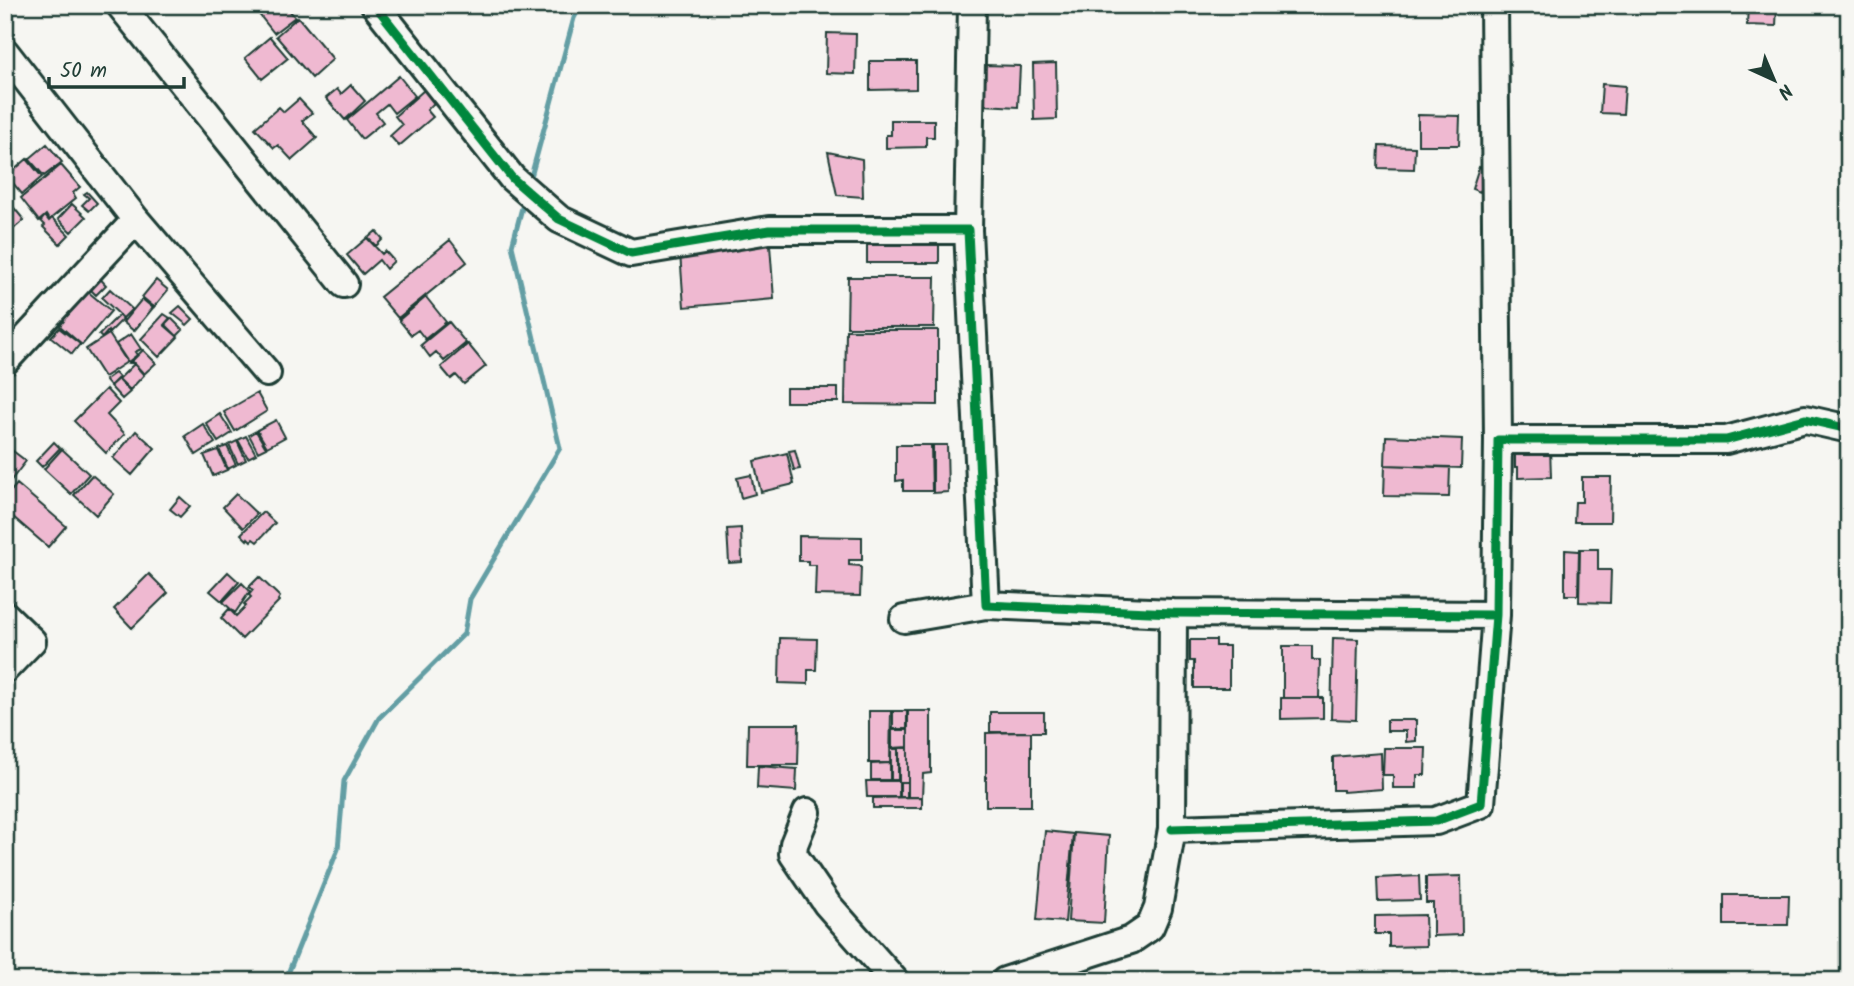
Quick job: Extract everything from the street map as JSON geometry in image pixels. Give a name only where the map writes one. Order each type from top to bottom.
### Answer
[{"type":"street","points":[[120,5],[344,284]]},
{"type":"street","points":[[375,5],[512,178],[559,219],[631,253],[769,230],[968,230]]},
{"type":"street","points":[[972,5],[968,230],[986,605]]},
{"type":"street","points":[[1172,829],[1436,821],[1481,804],[1496,615],[1498,440],[1494,5]]},
{"type":"street","points":[[5,52],[136,220],[267,373]]},
{"type":"street","points":[[10,344],[136,220]]},
{"type":"street","points":[[1498,440],[1727,440],[1805,419],[1849,429]]},
{"type":"street","points":[[904,619],[986,605],[1173,613],[1496,615]]},
{"type":"street","points":[[1005,981],[1131,940],[1150,927],[1158,908],[1172,829],[1173,613]]},
{"type":"street","points":[[5,615],[32,642],[5,669]]},
{"type":"street","points":[[807,812],[794,844],[793,854],[827,904],[895,981]]},
{"type":"building","points":[[267,5],[285,5],[295,17],[274,33],[258,13]]},
{"type":"building","points":[[1748,5],[1777,5],[1776,26],[1747,25]]},
{"type":"building","points":[[298,17],[333,59],[312,78],[276,36]]},
{"type":"building","points":[[827,33],[856,34],[855,74],[826,73]]},
{"type":"building","points":[[270,37],[288,58],[262,79],[245,58]]},
{"type":"building","points":[[870,61],[916,61],[916,89],[870,90]]},
{"type":"building","points":[[1056,63],[1057,119],[1034,120],[1033,64]]},
{"type":"building","points":[[985,65],[1020,66],[1018,107],[984,105]]},
{"type":"building","points":[[399,76],[415,96],[394,113],[387,104],[376,113],[383,122],[362,139],[347,120]]},
{"type":"building","points":[[1602,84],[1625,86],[1623,114],[1600,113]]},
{"type":"building","points":[[351,85],[365,101],[345,120],[326,98],[337,89],[341,94]]},
{"type":"building","points":[[424,90],[435,102],[427,110],[433,117],[399,146],[390,136],[402,125],[395,116]]},
{"type":"building","points":[[299,99],[312,113],[302,121],[317,138],[292,160],[278,145],[274,148],[255,128],[279,107],[284,112]]},
{"type":"building","points":[[1418,115],[1460,116],[1459,145],[1418,145]]},
{"type":"building","points":[[891,120],[934,120],[934,137],[926,137],[926,147],[886,148],[886,135],[891,135]]},
{"type":"building","points":[[47,144],[62,162],[44,176],[29,159]]},
{"type":"building","points":[[1379,146],[1415,147],[1414,169],[1378,168]]},
{"type":"building","points":[[828,152],[862,159],[863,197],[837,195]]},
{"type":"building","points":[[27,159],[42,177],[22,194],[7,176]]},
{"type":"building","points":[[61,165],[80,187],[73,193],[76,198],[49,220],[46,215],[39,221],[21,198]]},
{"type":"building","points":[[1479,167],[1487,169],[1480,192],[1472,189]]},
{"type":"building","points":[[87,192],[97,203],[89,211],[82,205],[89,198],[84,194]]},
{"type":"building","points":[[5,197],[24,220],[10,232],[5,228]]},
{"type":"building","points":[[72,204],[86,217],[71,232],[58,219]]},
{"type":"building","points":[[45,216],[49,221],[52,218],[69,235],[60,244],[43,227],[45,225],[41,221]]},
{"type":"building","points":[[376,231],[383,239],[376,246],[368,238]]},
{"type":"building","points":[[367,238],[382,254],[385,251],[394,261],[386,269],[379,260],[363,274],[347,255]]},
{"type":"building","points":[[450,240],[467,262],[398,318],[380,297]]},
{"type":"building","points":[[867,244],[939,244],[939,263],[867,263]]},
{"type":"building","points":[[770,245],[774,299],[684,307],[680,253]]},
{"type":"building","points":[[94,272],[106,285],[96,295],[83,282]]},
{"type":"building","points":[[848,277],[935,277],[934,327],[847,327]]},
{"type":"building","points":[[156,280],[168,290],[154,307],[142,297]]},
{"type":"building","points":[[110,289],[132,309],[123,318],[102,298]]},
{"type":"building","points":[[87,291],[111,311],[82,345],[60,326],[64,321],[57,316]]},
{"type":"building","points":[[426,297],[446,322],[425,339],[418,330],[411,335],[399,320]]},
{"type":"building","points":[[142,299],[153,308],[134,331],[123,322]]},
{"type":"building","points":[[180,306],[193,319],[187,325],[172,313]]},
{"type":"building","points":[[164,314],[170,318],[164,325],[178,337],[159,357],[141,339]]},
{"type":"building","points":[[119,315],[123,319],[102,338],[99,335]]},
{"type":"building","points":[[171,318],[183,330],[177,336],[165,324]]},
{"type":"building","points":[[449,322],[466,343],[444,361],[436,352],[430,357],[421,345]]},
{"type":"building","points":[[59,328],[80,344],[72,354],[51,337]]},
{"type":"building","points":[[846,330],[938,330],[938,405],[845,404]]},
{"type":"building","points":[[109,334],[127,362],[104,377],[86,349]]},
{"type":"building","points":[[131,334],[141,349],[135,352],[137,355],[128,362],[116,344]]},
{"type":"building","points":[[468,344],[486,366],[464,384],[456,375],[451,379],[441,367]]},
{"type":"building","points":[[143,350],[156,363],[144,374],[134,363],[130,363]]},
{"type":"building","points":[[134,364],[144,375],[130,390],[119,379]]},
{"type":"building","points":[[115,373],[119,377],[110,386],[105,380]]},
{"type":"building","points":[[118,379],[130,392],[122,399],[110,386]]},
{"type":"building","points":[[786,388],[838,388],[838,402],[786,402]]},
{"type":"building","points":[[106,389],[119,403],[107,415],[125,434],[106,453],[74,421]]},
{"type":"building","points":[[257,393],[267,411],[235,431],[224,412]]},
{"type":"building","points":[[220,414],[232,433],[218,442],[206,423]]},
{"type":"building","points":[[276,420],[285,437],[267,447],[257,430]]},
{"type":"building","points":[[203,424],[215,443],[196,455],[185,436]]},
{"type":"building","points":[[136,431],[155,448],[132,475],[113,458]]},
{"type":"building","points":[[256,431],[266,448],[258,452],[249,435]]},
{"type":"building","points":[[246,436],[256,454],[248,458],[238,440]]},
{"type":"building","points":[[1386,436],[1462,439],[1461,468],[1385,465]]},
{"type":"building","points":[[237,441],[246,460],[238,464],[229,445]]},
{"type":"building","points":[[54,442],[60,448],[42,467],[36,461]]},
{"type":"building","points":[[5,445],[26,461],[5,488]]},
{"type":"building","points":[[896,445],[931,445],[932,491],[903,491],[903,480],[896,481]]},
{"type":"building","points":[[933,445],[947,445],[948,492],[933,493]]},
{"type":"building","points":[[227,446],[236,465],[228,469],[219,449]]},
{"type":"building","points":[[1550,447],[1551,477],[1518,478],[1515,448]]},
{"type":"building","points":[[62,449],[89,474],[71,494],[44,469]]},
{"type":"building","points":[[218,450],[227,470],[213,476],[204,455]]},
{"type":"building","points":[[795,450],[800,469],[794,470],[789,451]]},
{"type":"building","points":[[787,453],[794,484],[761,492],[754,461]]},
{"type":"building","points":[[1385,465],[1450,467],[1449,497],[1384,496]]},
{"type":"building","points":[[92,475],[114,494],[96,515],[74,495]]},
{"type":"building","points":[[751,475],[755,494],[741,498],[737,478]]},
{"type":"building","points":[[1582,477],[1611,477],[1610,522],[1574,522],[1575,502],[1582,502]]},
{"type":"building","points":[[17,484],[66,526],[48,547],[5,510],[5,498]]},
{"type":"building","points":[[236,494],[257,514],[243,528],[223,507]]},
{"type":"building","points":[[180,497],[190,506],[180,517],[170,509]]},
{"type":"building","points":[[263,512],[275,523],[257,542],[248,538],[247,540],[241,534]]},
{"type":"building","points":[[741,528],[742,562],[729,563],[727,529]]},
{"type":"building","points":[[799,536],[862,537],[862,560],[849,560],[849,565],[861,566],[860,596],[815,595],[816,565],[799,561]]},
{"type":"building","points":[[1580,549],[1598,549],[1598,570],[1611,570],[1610,603],[1579,602]]},
{"type":"building","points":[[1565,550],[1579,551],[1578,595],[1565,595]]},
{"type":"building","points":[[228,572],[239,582],[222,601],[210,591]]},
{"type":"building","points":[[149,574],[168,593],[132,628],[114,609]]},
{"type":"building","points":[[259,577],[280,597],[279,601],[242,639],[221,618],[229,609],[236,616],[246,606],[244,604],[251,597],[249,595],[253,590],[249,587]]},
{"type":"building","points":[[242,583],[250,591],[235,613],[223,602]]},
{"type":"building","points":[[780,638],[817,639],[816,670],[808,670],[808,684],[779,683]]},
{"type":"building","points":[[1333,638],[1358,639],[1356,720],[1331,719]]},
{"type":"building","points":[[1190,640],[1216,640],[1216,646],[1229,646],[1229,688],[1194,688],[1194,661],[1190,661]]},
{"type":"building","points":[[1283,646],[1312,646],[1312,660],[1320,660],[1319,698],[1283,698]]},
{"type":"building","points":[[1281,698],[1323,698],[1323,718],[1281,719]]},
{"type":"building","points":[[869,711],[891,711],[890,763],[869,763]]},
{"type":"building","points":[[893,711],[907,711],[907,729],[893,729]]},
{"type":"building","points":[[908,711],[931,711],[931,773],[923,774],[922,797],[908,797]]},
{"type":"building","points":[[990,712],[1044,712],[1044,732],[990,732]]},
{"type":"building","points":[[1387,720],[1416,720],[1416,741],[1406,742],[1406,731],[1387,731]]},
{"type":"building","points":[[748,724],[799,724],[798,765],[747,765]]},
{"type":"building","points":[[892,730],[908,730],[908,747],[892,748]]},
{"type":"building","points":[[1031,732],[1031,806],[986,806],[986,733]]},
{"type":"building","points":[[899,748],[908,748],[908,782],[899,782]]},
{"type":"building","points":[[1384,748],[1426,748],[1425,775],[1417,775],[1417,788],[1393,788],[1393,775],[1383,775]]},
{"type":"building","points":[[891,749],[898,749],[898,780],[891,780]]},
{"type":"building","points":[[1381,753],[1382,789],[1343,792],[1333,790],[1333,757]]},
{"type":"building","points":[[890,763],[890,780],[871,780],[871,764]]},
{"type":"building","points":[[758,766],[797,769],[796,791],[757,788]]},
{"type":"building","points":[[866,781],[899,781],[899,797],[867,797]]},
{"type":"building","points":[[900,782],[907,782],[907,797],[900,797]]},
{"type":"building","points":[[922,797],[922,808],[873,808],[873,798]]},
{"type":"building","points":[[1045,831],[1073,834],[1065,922],[1037,920]]},
{"type":"building","points":[[1074,833],[1109,836],[1104,923],[1068,921]]},
{"type":"building","points":[[1419,876],[1420,900],[1378,901],[1377,878]]},
{"type":"building","points":[[1461,876],[1462,935],[1433,936],[1433,903],[1426,903],[1426,877]]},
{"type":"building","points":[[1724,895],[1789,895],[1788,925],[1724,925]]},
{"type":"building","points":[[1425,915],[1426,946],[1389,947],[1389,934],[1375,934],[1375,916]]},
{"type":"waterway","points":[[529,184],[574,18],[581,5]]},
{"type":"waterway","points":[[285,981],[338,849],[344,781],[379,718],[464,634],[470,599],[560,448],[512,246],[524,200]]},
{"type":"cycle path","points":[[375,5],[512,178],[559,219],[631,253],[769,230],[968,230],[986,605],[1173,613],[1496,615]]},
{"type":"cycle path","points":[[1172,829],[1436,821],[1481,804],[1496,615],[1498,440],[1726,440],[1805,419],[1849,429]]}]
